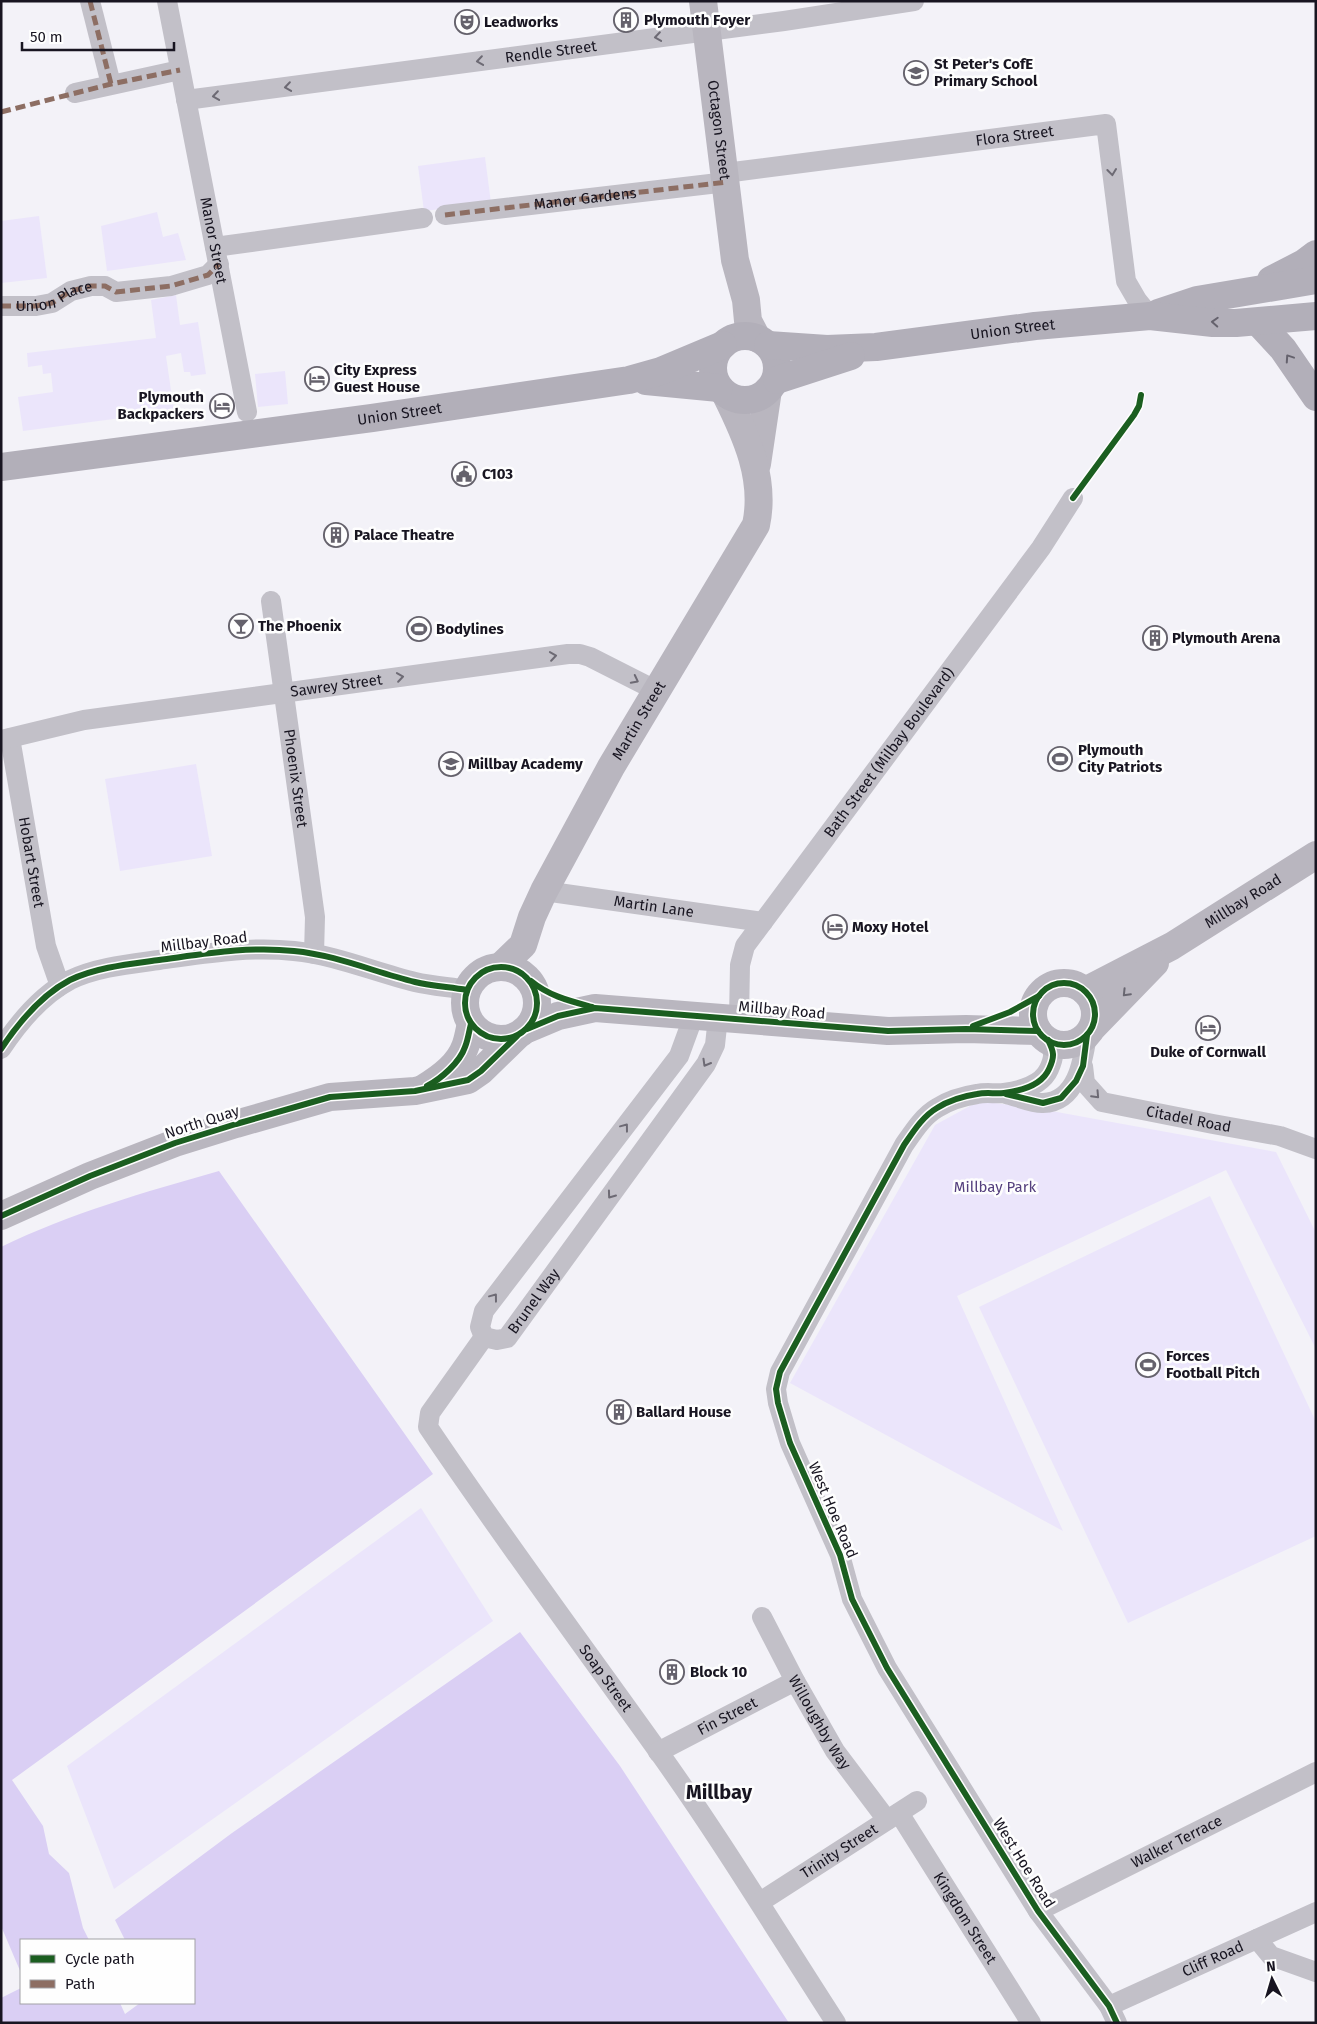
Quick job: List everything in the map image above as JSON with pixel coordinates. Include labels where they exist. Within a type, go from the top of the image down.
[{"type":"main road","points":[[1237,293],[1257,287],[1289,271],[1316,254]]},
{"type":"main road","name":"Union Street","points":[[1150,316],[1197,300],[1316,280]]},
{"type":"main road","name":"Union Street","points":[[762,341],[827,349],[876,347],[1034,326],[1150,316],[1213,323],[1258,322],[1316,316]]},
{"type":"main road","points":[[1258,322],[1283,350],[1316,397]]},
{"type":"main road","points":[[739,336],[762,341],[775,354],[778,366],[772,385],[760,398],[744,401],[723,391],[715,381],[713,370],[716,354],[725,343],[739,336]]},
{"type":"main road","name":"Union Street","points":[[1,467],[372,418],[629,380],[661,372],[725,343]]},
{"type":"main road","name":"Union Street","points":[[772,385],[876,347]]},
{"type":"main road","name":"Union Street","points":[[629,380],[723,391]]},
{"type":"street","points":[[90,1],[111,84]]},
{"type":"street","name":"Manor Street","points":[[167,1],[247,412]]},
{"type":"street","name":"Octagon Street","points":[[703,1],[735,260],[746,300],[748,321],[762,341]]},
{"type":"street","name":"Rendle Street","points":[[186,100],[913,1]]},
{"type":"street","points":[[75,93],[180,70]]},
{"type":"street","name":"Flora Street","points":[[726,177],[1106,124],[1126,282],[1136,300],[1150,316]]},
{"type":"street","name":"Manor Gardens","points":[[445,216],[726,177]]},
{"type":"street","points":[[217,255],[423,218]]},
{"type":"street","name":"Union Place","points":[[1,306],[36,306],[52,303],[71,291],[91,286],[105,286],[116,292],[171,286],[208,275],[217,255]]},
{"type":"street","name":"Octagon Street","points":[[725,343],[732,323],[735,260]]},
{"type":"street","name":"Martin Street","points":[[756,470],[772,385]]},
{"type":"street","name":"Martin Street","points":[[500,966],[523,945],[532,917],[544,891],[612,767],[756,525],[760,507],[756,470],[748,440],[723,391]]},
{"type":"street","name":"Bath Street (Milbay Boulevard)","points":[[717,1017],[740,965],[745,946],[1041,548],[1073,498]]},
{"type":"street","name":"Phoenix Street","points":[[271,601],[315,917],[314,954]]},
{"type":"street","name":"Sawrey Street","points":[[6,739],[84,720],[568,654],[580,654],[657,691]]},
{"type":"street","name":"Hobart Street","points":[[6,739],[46,946],[60,986]]},
{"type":"street","name":"Millbay Road","points":[[1085,991],[1172,946],[1316,854]]},
{"type":"street","name":"Martin Lane","points":[[544,891],[763,922]]},
{"type":"street","name":"Millbay Road","points":[[1090,1031],[1172,946]]},
{"type":"street","name":"Millbay Road","points":[[1,1048],[35,1006],[60,986],[71,980],[120,966],[231,950],[274,950],[314,954],[416,982],[467,990]]},
{"type":"street","points":[[500,966],[516,970],[529,979],[535,988],[538,999],[534,1020],[522,1032],[503,1039],[488,1037],[476,1030],[466,1013],[464,1002],[472,980],[480,973],[500,966]]},
{"type":"street","name":"Millbay Road","points":[[529,979],[542,990],[557,997],[595,1008],[888,1031],[966,1029],[1043,1036]]},
{"type":"street","points":[[1066,983],[1076,985],[1085,991],[1092,1000],[1095,1012],[1090,1031],[1079,1041],[1070,1045],[1058,1045],[1043,1036],[1033,1016],[1035,1004],[1039,996],[1046,989],[1066,983]]},
{"type":"street","name":"Millbay Road","points":[[966,1029],[1010,1012],[1039,996]]},
{"type":"street","name":"Millbay Road","points":[[522,1032],[558,1016],[595,1008]]},
{"type":"street","points":[[484,1337],[480,1327],[484,1311],[679,1056],[717,1017]]},
{"type":"street","name":"Brunel Way","points":[[484,1337],[497,1340],[507,1338],[513,1330],[706,1064],[715,1045],[717,1017]]},
{"type":"street","name":"North Quay","points":[[421,1090],[444,1075],[460,1056],[465,1048],[471,1024]]},
{"type":"street","name":"West Hoe Road","points":[[1003,1093],[1043,1104],[1061,1098],[1076,1081],[1082,1066],[1090,1031]]},
{"type":"street","name":"North Quay","points":[[1,1216],[90,1176],[175,1143],[236,1124],[330,1098],[421,1090],[468,1080],[522,1032]]},
{"type":"street","name":"West Hoe Road","points":[[1043,1036],[1054,1050],[1052,1062],[1046,1076],[1031,1086],[1003,1093],[978,1094],[952,1101],[936,1108],[921,1122],[904,1145],[814,1306],[780,1372],[776,1389],[790,1443],[840,1555],[852,1599],[887,1668],[1038,1911],[1113,2014]]},
{"type":"street","name":"Citadel Road","points":[[1082,1066],[1085,1084],[1102,1102],[1280,1136],[1316,1149]]},
{"type":"street","name":"Soap Street","points":[[484,1337],[430,1413],[428,1427],[658,1752],[760,1902],[836,2023]]},
{"type":"street","name":"Willoughby Way","points":[[762,1617],[795,1681],[835,1750],[893,1816]]},
{"type":"street","name":"Fin Street","points":[[658,1752],[795,1681]]},
{"type":"street","name":"Walker Terrace","points":[[1038,1911],[1316,1772]]},
{"type":"street","name":"Trinity Street","points":[[760,1902],[918,1801]]},
{"type":"street","name":"Kingdom Street","points":[[893,1816],[1031,2023]]},
{"type":"street","name":"Cliff Road","points":[[1113,2014],[1257,1939],[1316,1912]]},
{"type":"street","points":[[1257,1939],[1271,1956],[1316,1972]]},
{"type":"green space","points":[[485,157],[491,203],[424,211],[418,166]]},
{"type":"green space","points":[[157,212],[163,237],[178,233],[186,260],[107,271],[101,226]]},
{"type":"green space","points":[[39,216],[47,278],[1,283],[1,221]]},
{"type":"green space","points":[[176,295],[180,325],[198,322],[206,374],[191,376],[190,372],[184,372],[181,353],[166,356],[174,411],[23,431],[18,397],[53,392],[51,373],[43,374],[42,365],[28,367],[27,353],[156,338],[151,300]]},
{"type":"green space","points":[[285,371],[288,404],[258,407],[255,374]]},
{"type":"green space","points":[[196,764],[212,856],[120,871],[105,779]]},
{"type":"green space","name":"Millbay Park","points":[[979,1101],[1035,1108],[1276,1152],[1316,1233],[1316,1349],[1226,1170],[957,1296],[1063,1531],[790,1383],[935,1125]]},
{"type":"green space","name":"Forces Football Pitch","points":[[1210,1196],[1316,1422],[1316,1536],[1128,1623],[979,1307]]},
{"type":"green space","points":[[421,1508],[493,1621],[114,1889],[67,1766]]},
{"type":"shaded area","points":[[219,1171],[433,1474],[12,1780],[43,1826],[49,1854],[69,1873],[83,1928],[88,1939],[20,1939],[20,1971],[1,1926],[1,1247],[54,1224],[136,1195]]},
{"type":"shaded area","points":[[520,1632],[620,1766],[789,2023],[1,2023],[1,1998],[20,1988],[20,2004],[120,2004],[125,2014],[139,2004],[195,2004],[195,1939],[124,1939],[115,1920],[232,1833]]},
{"type":"marked path","points":[[90,1],[111,84]]},
{"type":"marked path","points":[[1,112],[111,84],[180,70]]},
{"type":"marked path","points":[[445,215],[727,182]]},
{"type":"marked path","points":[[1,306],[36,306],[52,303],[71,291],[91,286],[105,286],[116,292],[171,286],[208,275],[219,264]]},
{"type":"cycle path","points":[[1073,498],[1134,415],[1139,406],[1141,395]]},
{"type":"cycle path","points":[[1,1049],[31,1010],[59,986],[70,980],[91,972],[114,967],[209,953],[260,949],[310,953],[415,982],[467,990]]},
{"type":"cycle path","points":[[508,967],[527,977],[535,989],[537,1003],[535,1017],[527,1029],[515,1037],[494,1039],[475,1029],[467,1017],[465,996],[475,977],[487,969],[508,967]]},
{"type":"cycle path","points":[[531,981],[552,994],[592,1007]]},
{"type":"cycle path","points":[[1064,983],[1081,988],[1086,992],[1090,997],[1095,1014],[1090,1031],[1086,1036],[1081,1040],[1064,1045],[1047,1040],[1042,1036],[1038,1031],[1033,1014],[1038,997],[1042,992],[1047,988],[1064,983]]},
{"type":"cycle path","points":[[973,1026],[1010,1012],[1039,996]]},
{"type":"cycle path","points":[[527,1029],[558,1016],[595,1008],[888,1031],[966,1029],[1038,1031]]},
{"type":"cycle path","points":[[427,1086],[444,1075],[463,1053],[471,1024]]},
{"type":"cycle path","points":[[1006,1094],[1043,1103],[1061,1098],[1076,1081],[1083,1066],[1087,1035]]},
{"type":"cycle path","points":[[1,1216],[90,1176],[175,1143],[236,1124],[330,1097],[415,1091],[468,1080],[481,1071],[517,1036]]},
{"type":"cycle path","points":[[1048,1040],[1053,1051],[1052,1061],[1046,1075],[1036,1083],[1010,1092],[980,1093],[956,1099],[932,1111],[919,1125],[904,1145],[780,1372],[776,1389],[778,1403],[790,1443],[840,1555],[852,1599],[887,1668],[1038,1911],[1109,2006],[1117,2023]]},
{"type":"place","name":"Plymouth Foyer","points":[[626,20]]},
{"type":"place","name":"Leadworks","points":[[467,22]]},
{"type":"place","name":"St Peter's CofE Primary School","points":[[916,73]]},
{"type":"place","name":"City Express Guest House","points":[[317,379]]},
{"type":"place","name":"Plymouth Backpackers","points":[[222,406]]},
{"type":"place","name":"C103","points":[[464,474]]},
{"type":"place","name":"Palace Theatre","points":[[336,535]]},
{"type":"place","name":"The Phoenix","points":[[241,626]]},
{"type":"place","name":"Bodylines","points":[[419,629]]},
{"type":"place","name":"Plymouth Arena","points":[[1155,638]]},
{"type":"place","name":"Plymouth City Patriots","points":[[1060,759]]},
{"type":"place","name":"Millbay Academy","points":[[451,764]]},
{"type":"place","name":"Moxy Hotel","points":[[835,927]]},
{"type":"place","name":"Duke of Cornwall","points":[[1208,1028]]},
{"type":"place","name":"Forces Football Pitch","points":[[1148,1365]]},
{"type":"place","name":"Ballard House","points":[[619,1412]]},
{"type":"place","name":"Block 10","points":[[672,1672]]},
{"type":"district","name":"Millbay","points":[[719,1792]]}]
